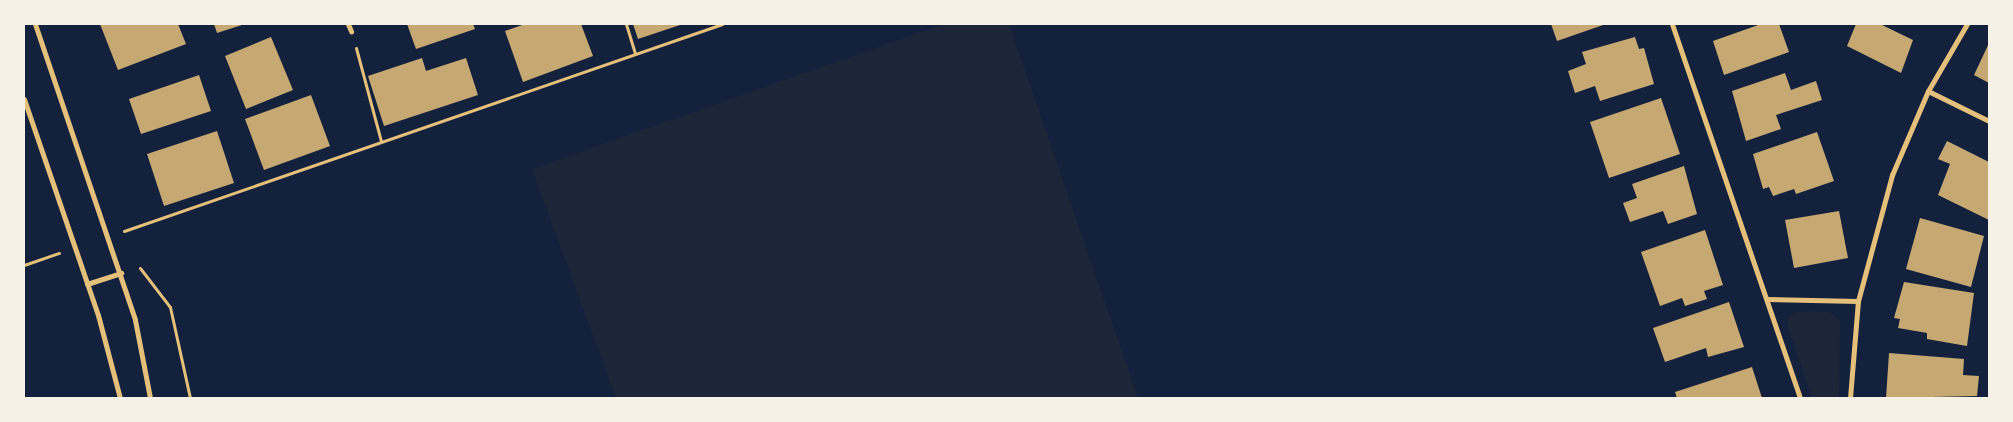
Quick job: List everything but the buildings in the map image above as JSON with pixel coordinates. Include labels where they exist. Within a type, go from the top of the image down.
[{"type":"street","points":[[35,24],[121,273],[148,371],[150,398]]},
{"type":"street","points":[[348,24],[351,31]]},
{"type":"street","points":[[1672,24],[1800,398]]},
{"type":"street","points":[[1850,398],[1858,301],[1892,175],[1928,90],[1967,24]]},
{"type":"street","points":[[1928,90],[1989,121]]},
{"type":"street","points":[[24,99],[87,284],[120,398]]},
{"type":"street","points":[[87,284],[121,273]]},
{"type":"street","points":[[1767,299],[1858,301]]},
{"type":"path","points":[[626,24],[635,54]]},
{"type":"path","points":[[126,237],[124,231],[722,24]]},
{"type":"path","points":[[351,31],[381,141]]},
{"type":"path","points":[[24,264],[58,253]]},
{"type":"path","points":[[137,261],[170,307],[190,398]]},
{"type":"shaded area","points":[[944,24],[1009,24],[1138,398],[616,398],[532,169]]},
{"type":"shaded area","points":[[1796,311],[1830,312],[1840,321],[1839,398],[1812,398],[1788,327],[1788,317]]}]
